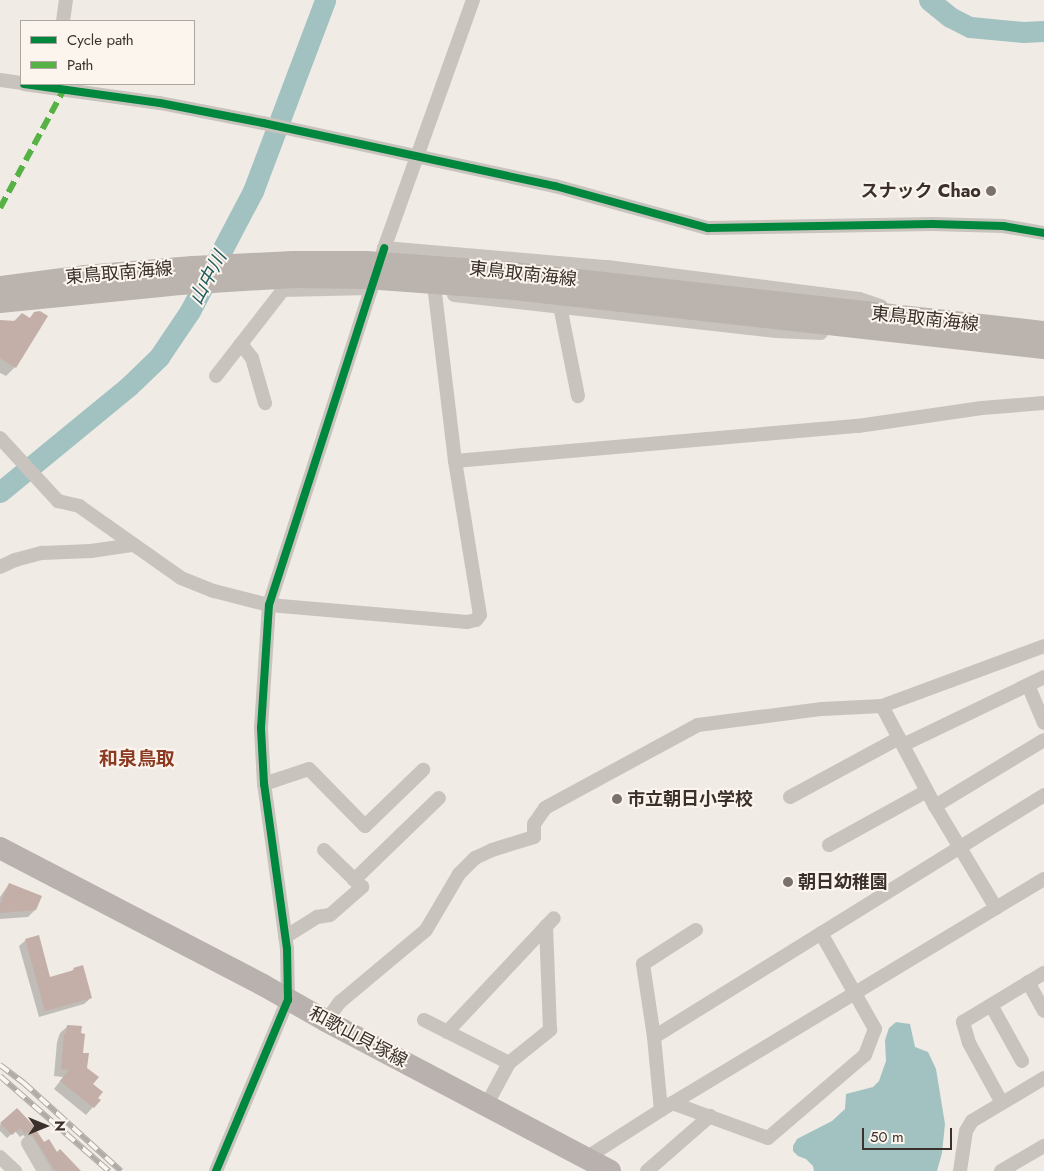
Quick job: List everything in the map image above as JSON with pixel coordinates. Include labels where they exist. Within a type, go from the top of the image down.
[{"type":"main road","name":"東鳥取南海線","points":[[0,286],[174,268],[293,261],[366,261],[889,331],[1044,349]]},
{"type":"main road","name":"東鳥取南海線","points":[[0,304],[162,287],[294,278],[504,280],[1044,331]]},
{"type":"main road","name":"和歌山貝塚線","points":[[0,848],[487,1104],[610,1171]]},
{"type":"street","points":[[63,20],[66,0]]},
{"type":"street","points":[[216,1171],[288,1000],[286,936],[264,784],[261,728],[269,606],[384,248],[473,0]]},
{"type":"street","points":[[0,80],[20,83]]},
{"type":"street","points":[[44,85],[66,86],[263,123],[555,186],[708,228],[932,224],[1003,226],[1044,233]]},
{"type":"street","points":[[384,248],[597,266],[773,287],[859,299],[919,318]]},
{"type":"street","points":[[216,376],[283,290],[372,288],[560,306],[776,331],[889,331]]},
{"type":"street","points":[[5,442],[58,501],[79,506],[181,578],[214,591],[269,606],[467,622],[476,620],[480,615],[455,461],[435,293]]},
{"type":"street","points":[[560,306],[578,396]]},
{"type":"street","points":[[241,344],[252,358],[265,403]]},
{"type":"street","points":[[455,461],[858,426],[982,408],[1044,403]]},
{"type":"street","points":[[0,568],[15,560],[42,553],[91,551],[132,545]]},
{"type":"street","points":[[326,1021],[340,1002],[426,930],[459,874],[475,858],[492,850],[534,837],[534,824],[545,808],[698,725],[822,709],[882,706],[1044,646]]},
{"type":"street","points":[[790,798],[901,742],[1044,677]]},
{"type":"street","points":[[1028,685],[1044,723]]},
{"type":"street","points":[[882,706],[935,806],[996,908]]},
{"type":"street","points":[[935,806],[1044,740]]},
{"type":"street","points":[[264,784],[309,769],[365,826],[422,770]]},
{"type":"street","points":[[829,845],[927,790]]},
{"type":"street","points":[[654,1037],[1044,795]]},
{"type":"street","points":[[354,880],[439,798]]},
{"type":"street","points":[[286,936],[317,917],[330,915],[362,887],[324,850]]},
{"type":"street","points":[[586,1158],[666,1106],[1044,879]]},
{"type":"street","points":[[447,1032],[550,922],[550,1030],[509,1063],[487,1104]]},
{"type":"street","points":[[666,1106],[643,964],[696,930]]},
{"type":"street","points":[[666,1106],[710,1116],[768,1138],[865,1055],[875,1029],[821,933]]},
{"type":"street","points":[[1002,1103],[969,1043],[963,1022],[1044,973]]},
{"type":"street","points":[[1028,982],[1044,1011]]},
{"type":"street","points":[[991,1005],[1022,1061]]},
{"type":"street","points":[[424,1020],[509,1063]]},
{"type":"street","points":[[960,1171],[966,1131],[972,1121],[1044,1078]]},
{"type":"street","points":[[647,1171],[710,1116]]},
{"type":"street","points":[[28,1143],[44,1171]]},
{"type":"street","points":[[1001,1171],[1044,1146]]},
{"type":"street","points":[[0,1157],[16,1171]]},
{"type":"water","points":[[896,1022],[910,1024],[915,1047],[928,1052],[936,1069],[945,1124],[942,1153],[937,1171],[814,1171],[813,1166],[806,1159],[798,1156],[793,1151],[793,1146],[797,1139],[832,1121],[845,1109],[846,1094],[873,1087],[879,1081],[886,1061],[885,1040],[889,1028]]},
{"type":"building","points":[[40,311],[48,316],[16,368],[0,358],[0,320],[16,321],[22,313],[30,318],[34,312]]},
{"type":"building","points":[[9,883],[42,896],[36,910],[0,913],[0,905]]},
{"type":"building","points":[[39,935],[50,977],[74,970],[73,968],[83,965],[92,998],[45,1011],[25,939]]},
{"type":"building","points":[[67,1025],[82,1026],[81,1033],[85,1034],[83,1053],[89,1053],[87,1068],[99,1077],[93,1084],[103,1092],[98,1098],[101,1100],[94,1108],[60,1081],[69,1070],[61,1069],[64,1034],[66,1034]]},
{"type":"building","points":[[17,1108],[33,1125],[44,1142],[49,1139],[57,1152],[60,1149],[81,1171],[55,1171],[33,1136],[28,1132],[25,1134],[20,1128],[12,1135],[0,1123]]},
{"type":"waterway","name":"山中川","points":[[0,492],[129,386],[159,357],[190,311],[253,191],[325,0]]},
{"type":"waterway","name":"山中川","points":[[929,0],[950,17],[970,27],[1023,32],[1044,31]]},
{"type":"railway","points":[[0,1065],[24,1083],[121,1171]]},
{"type":"railway","points":[[0,1076],[109,1171]]},
{"type":"marked path","points":[[0,208],[64,89]]},
{"type":"cycle path","points":[[31,85],[160,103],[263,123],[555,186],[708,228],[932,224],[1003,226],[1044,233]]},
{"type":"cycle path","points":[[216,1171],[288,1000],[287,949],[264,784],[261,728],[269,605],[384,248]]},
{"type":"place","name":"スナック Chao","points":[[991,191]]},
{"type":"place","name":"市立朝日小学校","points":[[617,799]]},
{"type":"place","name":"朝日幼稚園","points":[[788,882]]},
{"type":"district","name":"和泉鳥取","points":[[137,759]]}]
